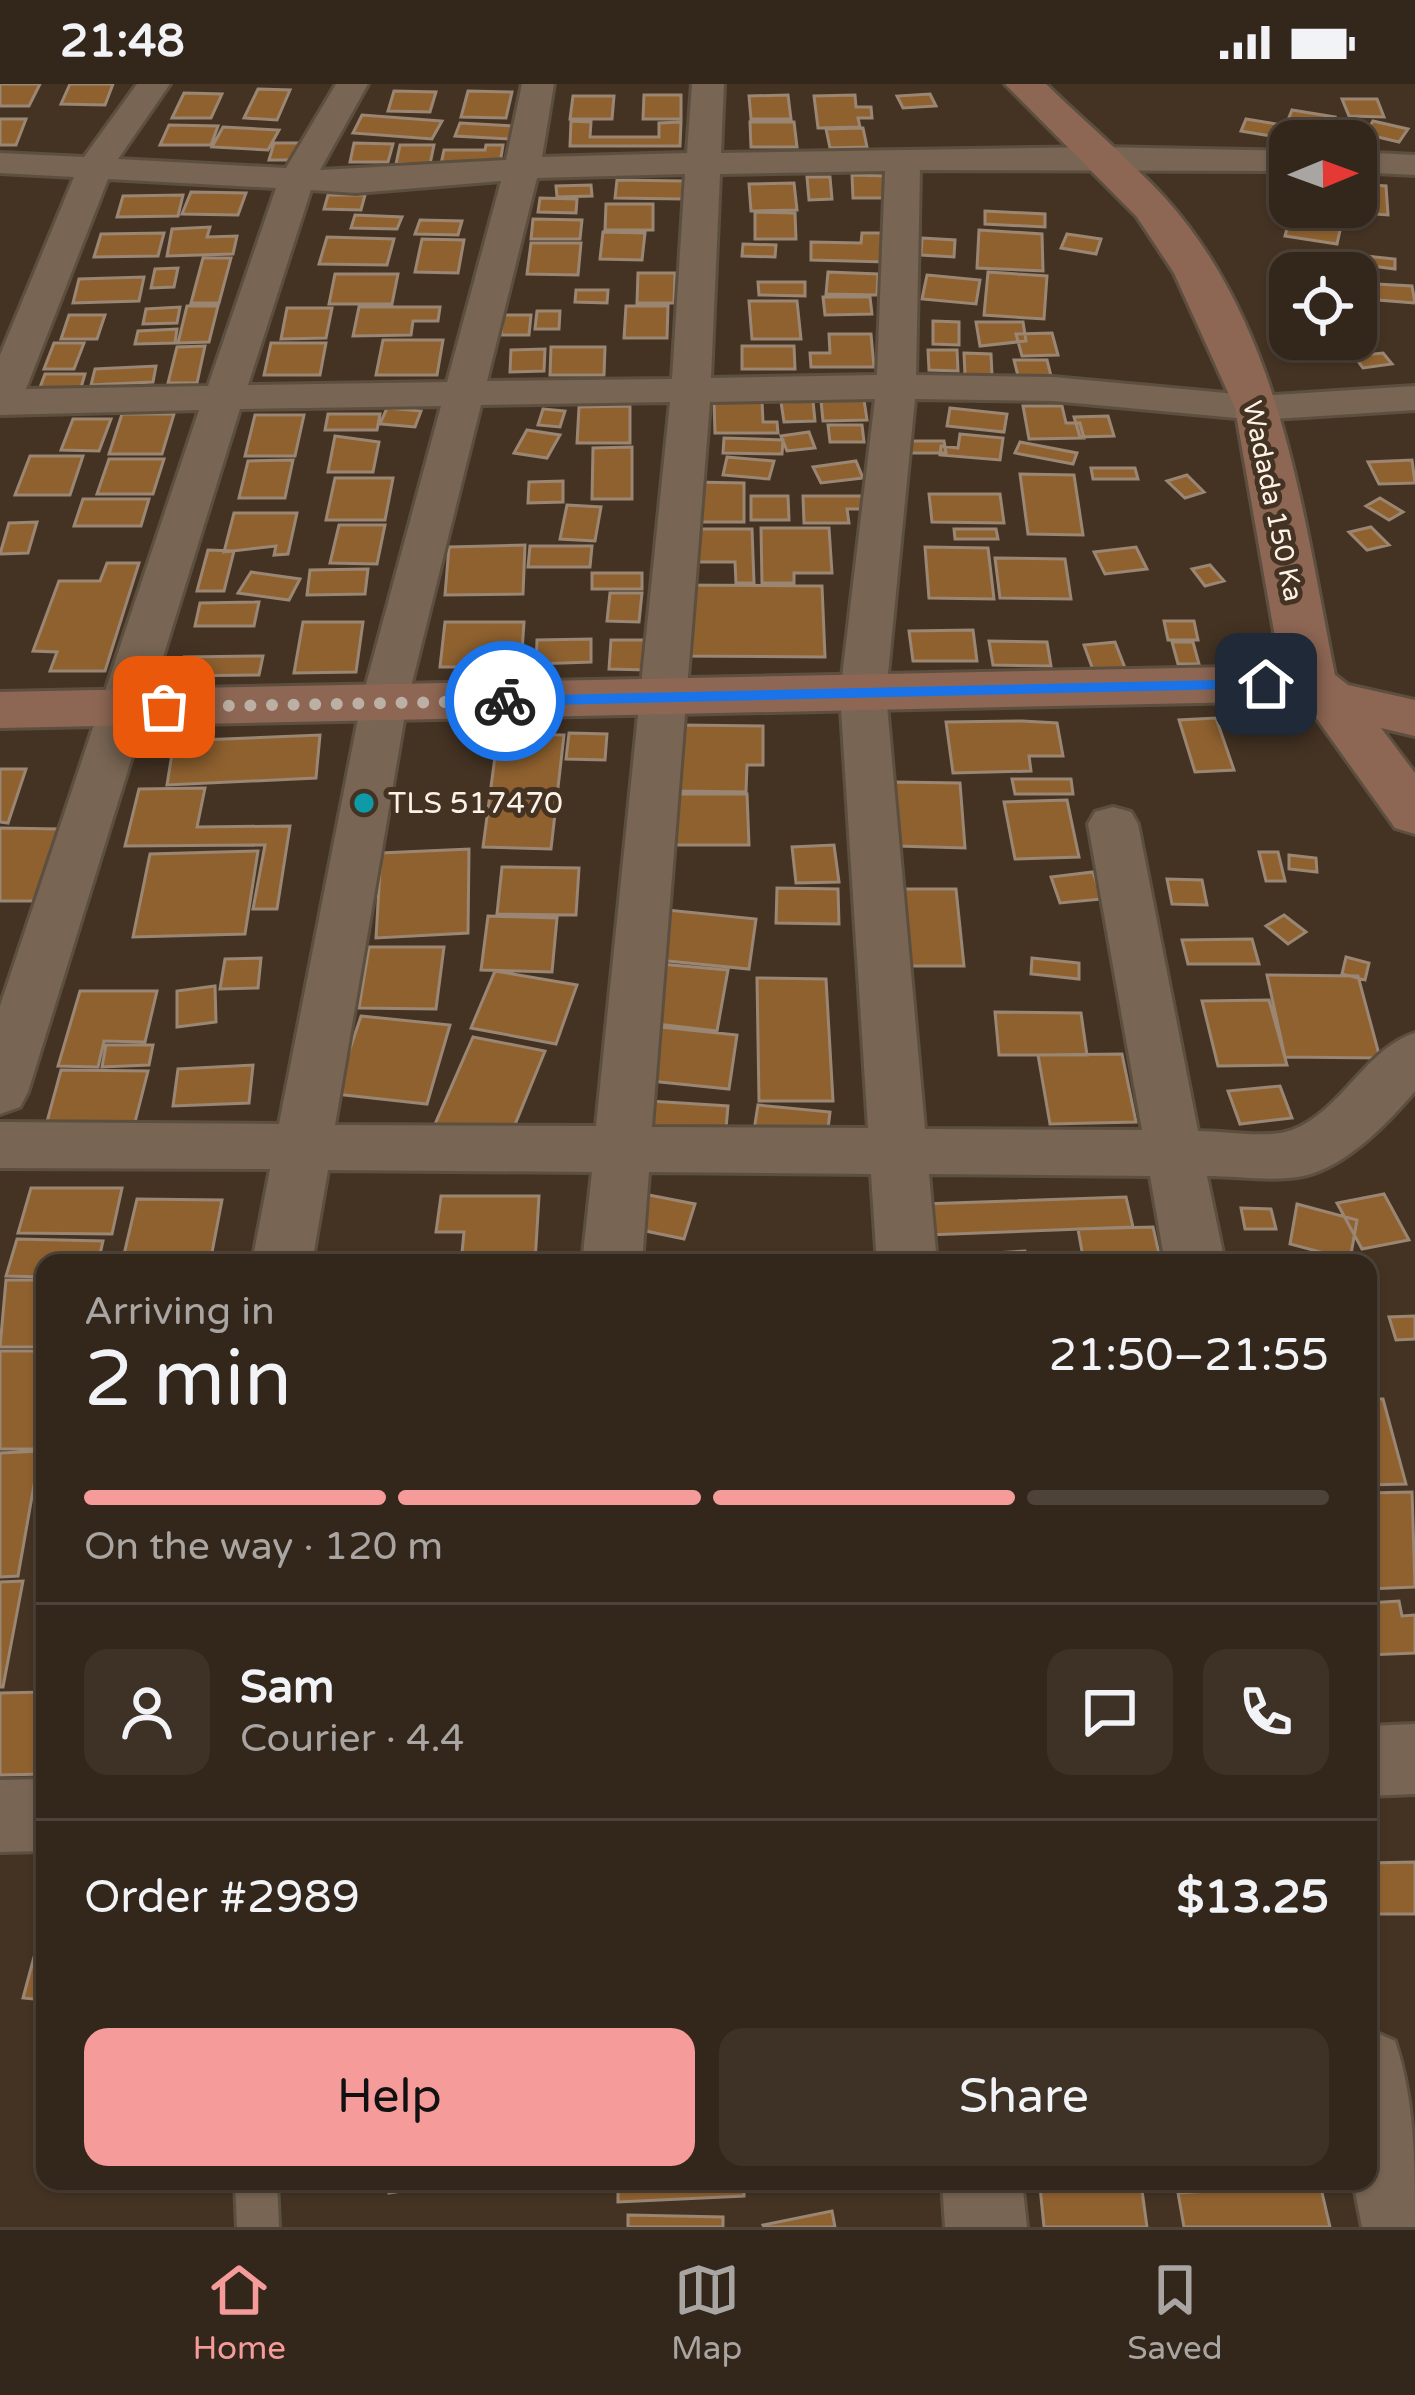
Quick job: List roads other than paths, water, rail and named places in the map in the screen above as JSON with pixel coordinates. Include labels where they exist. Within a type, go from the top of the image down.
[{"type":"street","points":[[154,84],[96,165],[0,402],[896,387],[1053,389],[1258,408],[1415,398]]},
{"type":"street","points":[[0,1092],[120,707],[296,181],[352,84]]},
{"type":"street","points":[[285,1254],[385,703],[522,169],[538,84]]},
{"type":"street","points":[[613,1254],[691,389],[708,84]]},
{"type":"street","name":"Wadada 150 Ka","points":[[1024,84],[1152,209],[1196,273],[1258,408],[1321,691],[1415,814]]},
{"type":"street","points":[[0,163],[356,182],[522,169],[903,158],[1269,161]]},
{"type":"street","points":[[903,158],[896,387],[863,694],[906,1254]]},
{"type":"street","points":[[1377,163],[1415,165]]},
{"type":"street","points":[[0,710],[1321,691],[1415,718]]},
{"type":"street","points":[[1113,824],[1193,1254]]},
{"type":"street","points":[[0,1145],[1300,1154],[1366,1109],[1415,1054]]},
{"type":"street","points":[[1377,1761],[1415,1759]]},
{"type":"street","points":[[0,1816],[36,1815]]},
{"type":"street","points":[[1377,2109],[1403,2227]]},
{"type":"street","points":[[983,2190],[986,2227]]},
{"type":"lane","points":[[256,2190],[258,2227]]},
{"type":"place","name":"TLS 517470","points":[[364,803]]}]
